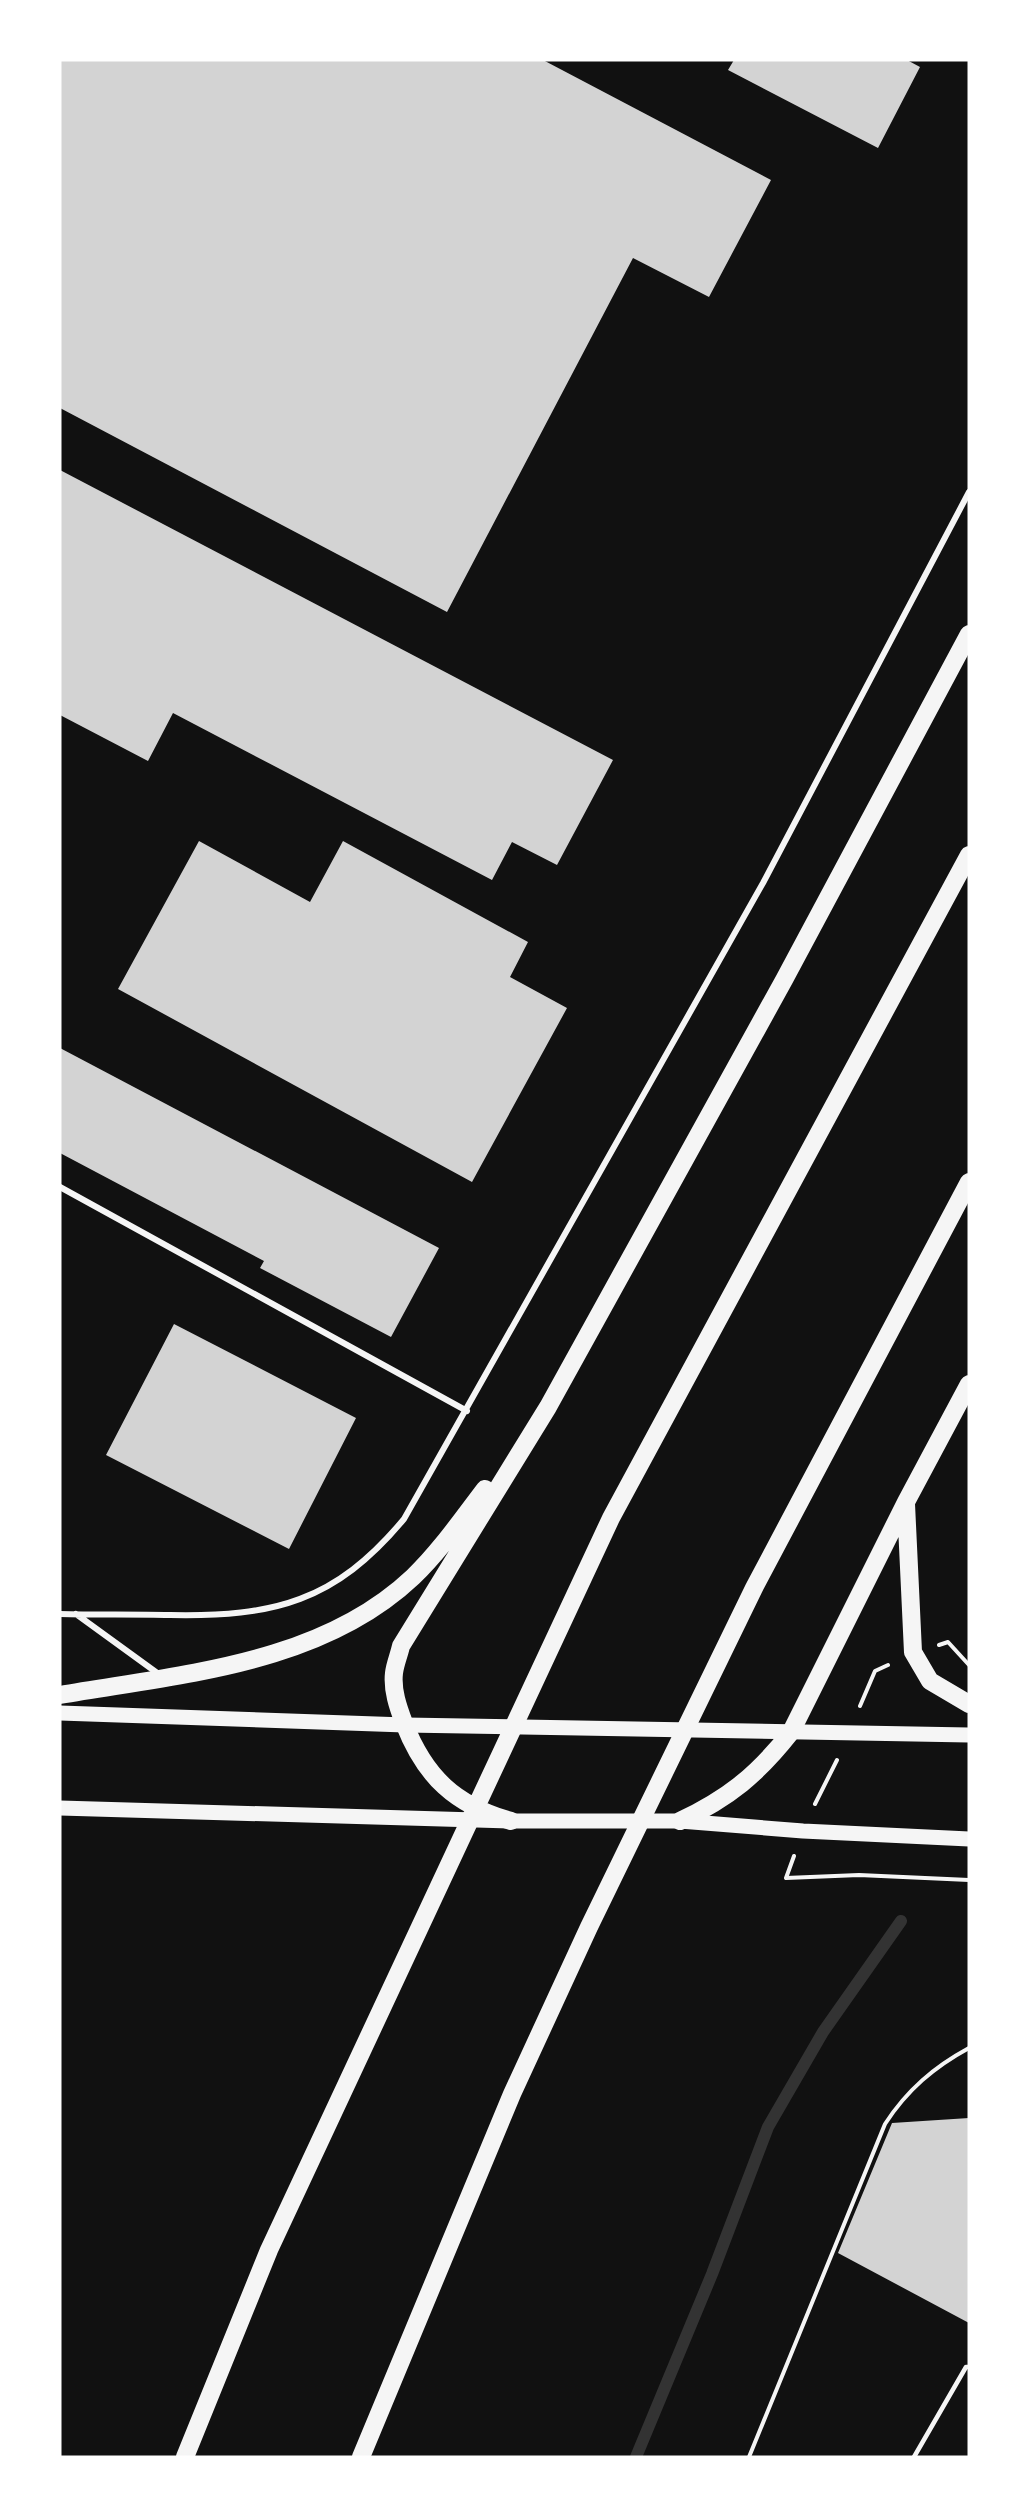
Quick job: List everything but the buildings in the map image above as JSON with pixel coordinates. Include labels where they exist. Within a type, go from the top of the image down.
[{"type":"highway","points":[[512,1821],[480,1810],[452,1794],[423,1763],[396,1703],[394,1674],[401,1646],[548,1407],[778,991],[969,634]]},
{"type":"highway","points":[[185,2457],[270,2250],[611,1518],[969,855]]},
{"type":"highway","points":[[361,2457],[512,2094],[589,1927],[754,1588],[969,1182]]},
{"type":"highway","points":[[680,1821],[713,1805],[743,1785],[769,1760],[791,1732],[906,1503],[969,1384]]},
{"type":"highway","points":[[60,1695],[162,1677],[286,1651],[353,1621],[384,1601],[436,1554],[548,1407]]},
{"type":"highway","points":[[906,1503],[913,1653],[930,1681],[969,1704]]},
{"type":"main road","points":[[60,1713],[405,1725],[969,1735]]},
{"type":"main road","points":[[60,1808],[512,1821],[680,1821],[803,1831],[969,1839]]},
{"type":"street","points":[[60,1614],[216,1616],[260,1612],[303,1599],[344,1578],[361,1565],[404,1520],[763,883],[969,492]]},
{"type":"street","points":[[60,1187],[467,1411]]},
{"type":"street","points":[[75,1614],[162,1677]]},
{"type":"lane","points":[[914,2457],[966,2367],[969,2367]]},
{"type":"path","points":[[859,1875],[969,1880]]},
{"type":"path","points":[[749,2457],[885,2124],[915,2085],[936,2067],[969,2048]]},
{"type":"waterway","points":[[636,2457],[712,2274],[768,2127],[823,2032],[901,1921]]}]
